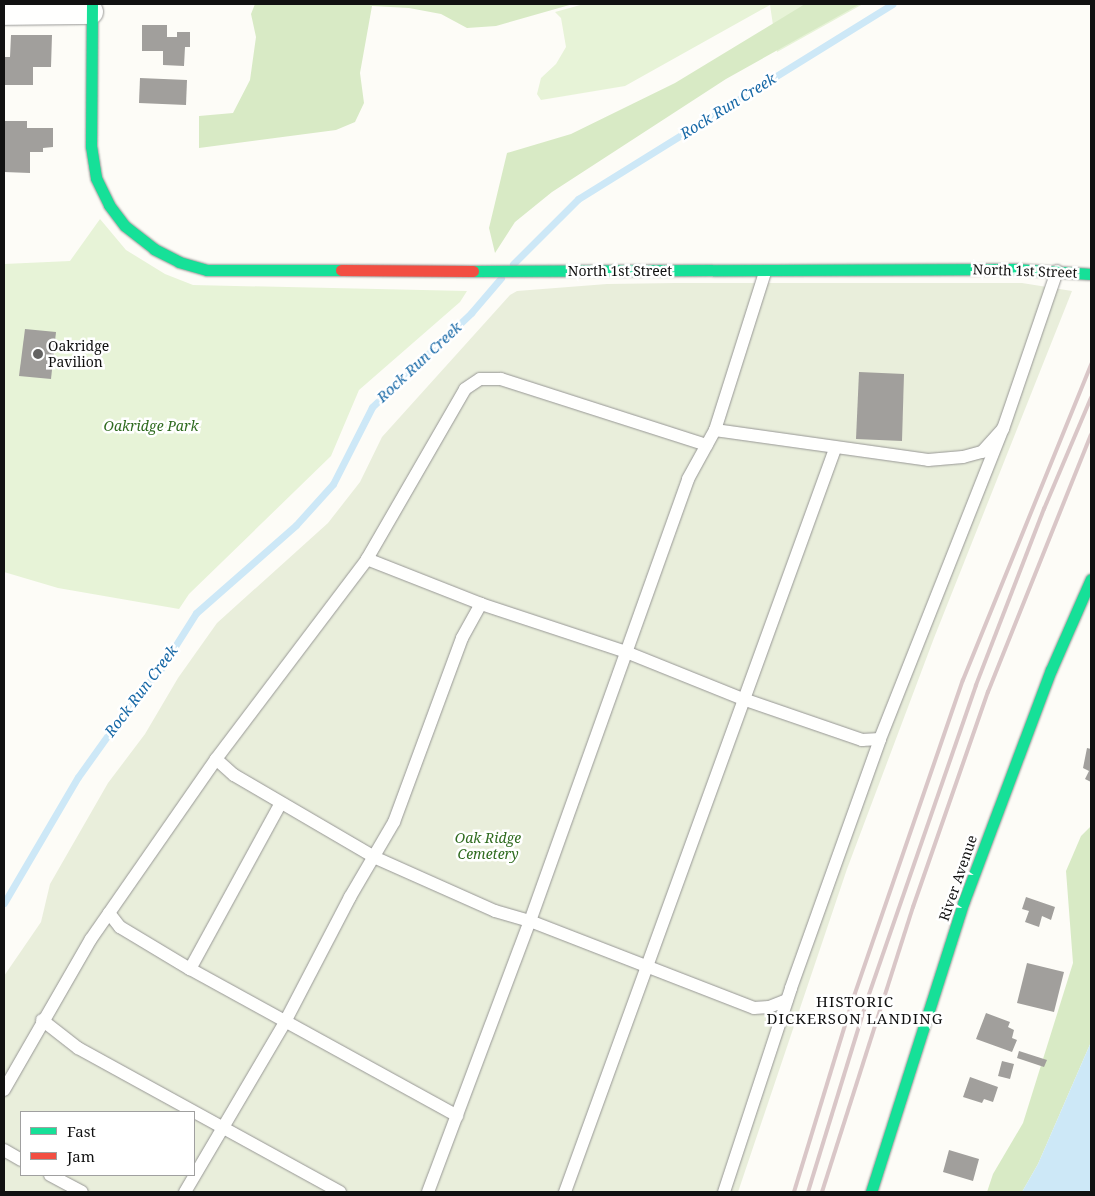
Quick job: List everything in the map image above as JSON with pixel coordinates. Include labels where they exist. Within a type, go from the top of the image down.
[{"type":"street","points":[[4,13],[91,8]]},
{"type":"street","name":"North 1st Street","points":[[91,8],[91,146],[96,178],[109,205],[125,226],[154,249],[178,262],[207,270],[1057,271],[1091,274]]},
{"type":"street","name":"River Avenue","points":[[870,1192],[964,901],[1003,792],[1051,670],[1091,580]]},
{"type":"lane","points":[[724,1192],[787,1000],[880,739],[1004,429],[1057,271]]},
{"type":"lane","points":[[428,1192],[530,921],[688,479],[715,430],[765,272]]},
{"type":"lane","points":[[4,1090],[42,1020],[109,913],[216,759],[367,559],[465,390],[480,379],[502,379],[707,445]]},
{"type":"lane","points":[[715,430],[835,449],[928,460],[963,458],[982,452],[1004,429]]},
{"type":"lane","points":[[565,1192],[835,449]]},
{"type":"lane","points":[[367,559],[481,604],[626,652],[743,699],[862,740],[880,739]]},
{"type":"lane","points":[[195,1176],[285,1022],[350,897],[376,858],[394,822],[462,638],[481,604]]},
{"type":"lane","points":[[216,759],[234,775],[376,858],[495,911],[530,921],[754,1008],[768,1007],[787,1000]]},
{"type":"lane","points":[[190,968],[281,803]]},
{"type":"lane","points":[[109,913],[120,927],[190,968],[456,1116]]},
{"type":"lane","points":[[42,1020],[78,1048],[193,1111]]},
{"type":"lane","points":[[195,1112],[340,1192]]},
{"type":"lane","points":[[4,1150],[20,1159]]},
{"type":"lane","points":[[52,1176],[82,1192]]},
{"type":"lane","points":[[185,1192],[195,1176]]},
{"type":"green space","points":[[255,4],[573,4],[496,26],[467,28],[441,14],[409,8],[372,6],[360,73],[364,103],[355,122],[336,130],[199,148],[199,116],[233,113],[250,80],[256,37],[251,14]]},
{"type":"green space","points":[[584,4],[863,4],[777,52],[770,5],[625,86],[541,100],[537,94],[541,78],[556,64],[566,47],[561,18],[555,12]]},
{"type":"green space","points":[[805,4],[860,4],[726,79],[552,192],[515,222],[495,253],[489,228],[507,153],[571,134],[675,83]]},
{"type":"green space","name":"Oakridge Park","points":[[100,219],[126,250],[165,274],[193,285],[467,291],[460,302],[359,390],[331,456],[189,594],[179,609],[58,588],[4,572],[4,264],[70,261]]},
{"type":"green space","name":"Oak Ridge Cemetery","points":[[1022,283],[1072,291],[934,638],[847,869],[738,1192],[4,1192],[4,976],[41,922],[50,884],[108,783],[145,734],[178,678],[217,623],[328,523],[360,482],[382,437],[510,295],[517,291],[607,284]]},
{"type":"green space","points":[[1091,826],[1091,1042],[1038,1164],[1022,1192],[987,1192],[993,1174],[1023,1123],[1073,963],[1066,871],[1081,836]]},
{"type":"water","points":[[1091,1042],[1091,1192],[1022,1192],[1038,1164]]},
{"type":"building","points":[[142,25],[167,25],[167,37],[177,37],[177,32],[190,32],[190,47],[185,47],[184,66],[163,65],[163,51],[142,51]]},
{"type":"building","points":[[11,35],[52,35],[51,67],[33,67],[33,85],[4,85],[4,57],[10,57]]},
{"type":"building","points":[[140,78],[187,80],[186,105],[139,103]]},
{"type":"building","points":[[4,121],[27,121],[27,128],[53,128],[53,147],[43,148],[43,152],[30,152],[30,173],[4,172]]},
{"type":"building","name":"Oakridge Pavilion","points":[[25,329],[56,332],[51,379],[19,376]]},
{"type":"building","points":[[859,372],[904,374],[902,441],[856,439]]},
{"type":"building","points":[[1087,748],[1091,749],[1091,782],[1085,779],[1089,771],[1083,768]]},
{"type":"building","points":[[1026,897],[1055,907],[1051,920],[1042,916],[1039,927],[1025,922],[1029,911],[1022,909]]},
{"type":"building","points":[[1027,963],[1064,972],[1054,1012],[1017,1003]]},
{"type":"building","points":[[986,1013],[1010,1022],[1008,1027],[1014,1030],[1012,1038],[1017,1040],[1012,1052],[976,1039]]},
{"type":"building","points":[[1019,1051],[1047,1060],[1044,1067],[1017,1058]]},
{"type":"building","points":[[1002,1061],[1014,1064],[1010,1079],[998,1076]]},
{"type":"building","points":[[970,1077],[998,1087],[993,1102],[984,1099],[982,1103],[963,1097]]},
{"type":"building","points":[[949,1150],[979,1159],[973,1181],[943,1172]]},
{"type":"waterway","name":"Rock Run Creek","points":[[513,264],[578,199],[892,4]]},
{"type":"waterway","name":"Rock Run Creek","points":[[4,903],[78,777],[135,697],[160,670],[196,613],[296,525],[333,484],[372,407],[471,313],[501,278]]},
{"type":"railway","points":[[794,1192],[853,999],[963,680],[1091,364]]},
{"type":"railway","points":[[808,1192],[866,1003],[976,685],[1044,509],[1091,398]]},
{"type":"railway","points":[[822,1192],[913,907],[988,692],[1091,435]]},
{"type":"traffic: fast","points":[[92,4],[91,146],[96,178],[109,205],[125,226],[154,249],[179,262],[207,270],[341,270]]},
{"type":"traffic: fast","points":[[473,271],[1015,269],[1091,274]]},
{"type":"traffic: fast","points":[[871,1192],[964,901],[1051,670],[1091,579]]},
{"type":"traffic: jam","points":[[341,270],[473,271]]},
{"type":"place","name":"Oakridge Pavilion","points":[[38,354]]},
{"type":"district","name":"HISTORIC DICKERSON LANDING","points":[[855,1010]]}]
